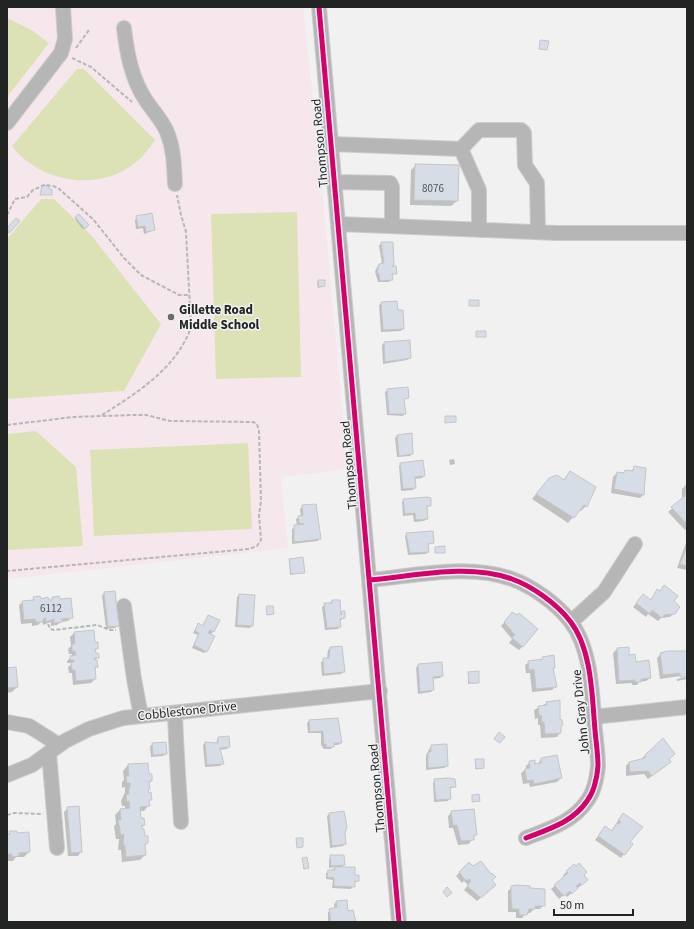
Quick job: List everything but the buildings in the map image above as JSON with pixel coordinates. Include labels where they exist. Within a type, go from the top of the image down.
[{"type":"street","points":[[7,123],[61,54],[65,40],[63,7]]},
{"type":"street","name":"Thompson Road","points":[[320,7],[399,922]]},
{"type":"street","points":[[124,28],[130,66],[149,104],[166,130],[169,138],[174,157],[175,184]]},
{"type":"street","points":[[461,150],[479,130],[521,130],[524,132],[525,165],[537,183],[538,232]]},
{"type":"street","points":[[332,144],[461,150]]},
{"type":"street","points":[[461,150],[480,190],[480,230]]},
{"type":"street","points":[[334,182],[390,183],[392,226]]},
{"type":"street","points":[[339,224],[538,232],[687,233]]},
{"type":"street","points":[[571,622],[604,592],[635,544]]},
{"type":"street","name":"John Gray Drive","points":[[370,580],[463,571],[512,579],[537,593],[571,622],[585,655],[590,675],[598,765],[596,780],[588,800],[571,819],[526,838]]},
{"type":"street","points":[[124,606],[140,716]]},
{"type":"street","name":"Cobblestone Drive","points":[[7,775],[32,765],[54,749],[89,729],[111,721],[140,716],[380,691]]},
{"type":"street","points":[[594,717],[687,707]]},
{"type":"street","points":[[175,713],[176,754],[181,822]]},
{"type":"street","points":[[7,722],[29,726],[54,749],[54,813],[57,848]]},
{"type":"path","points":[[61,54],[91,67],[131,101],[142,105],[149,104]]},
{"type":"path","points":[[101,416],[138,392],[174,359],[180,351],[191,327],[186,232],[180,216],[175,184]]},
{"type":"path","points":[[7,215],[15,199],[27,198],[39,186],[53,186],[82,208],[93,219],[124,258],[141,276],[179,295],[189,295]]},
{"type":"path","points":[[7,425],[101,416],[146,415],[170,421],[249,421],[257,424],[261,495],[259,515],[260,543],[244,550],[7,571]]},
{"type":"path","points":[[48,624],[50,629],[54,630],[97,625],[110,630],[127,628]]},
{"type":"path","points":[[7,815],[14,813],[37,815],[54,813]]},
{"type":"shaded area","name":"Gillette Road Middle School","points":[[7,7],[303,7],[320,166],[348,469],[281,477],[288,548],[7,579]]},
{"type":"green space","points":[[7,18],[33,31],[49,43],[7,97]]},
{"type":"green space","points":[[77,69],[84,69],[155,140],[135,163],[120,172],[104,178],[87,180],[70,179],[53,175],[37,168],[12,146]]},
{"type":"green space","points":[[41,199],[54,199],[91,235],[161,324],[124,391],[7,399],[7,239]]},
{"type":"green space","points":[[297,212],[301,377],[216,379],[211,214]]},
{"type":"green space","points":[[36,431],[76,467],[83,546],[7,550],[7,434]]},
{"type":"green space","points":[[248,443],[252,529],[94,536],[90,450]]},
{"type":"cycle path","points":[[319,7],[399,922]]},
{"type":"cycle path","points":[[370,580],[460,571],[495,574],[520,582],[544,596],[565,615],[577,632],[587,659],[592,688],[598,762],[596,780],[589,797],[581,808],[568,820],[526,838]]},
{"type":"place","name":"Gillette Road Middle School","points":[[171,317]]}]
